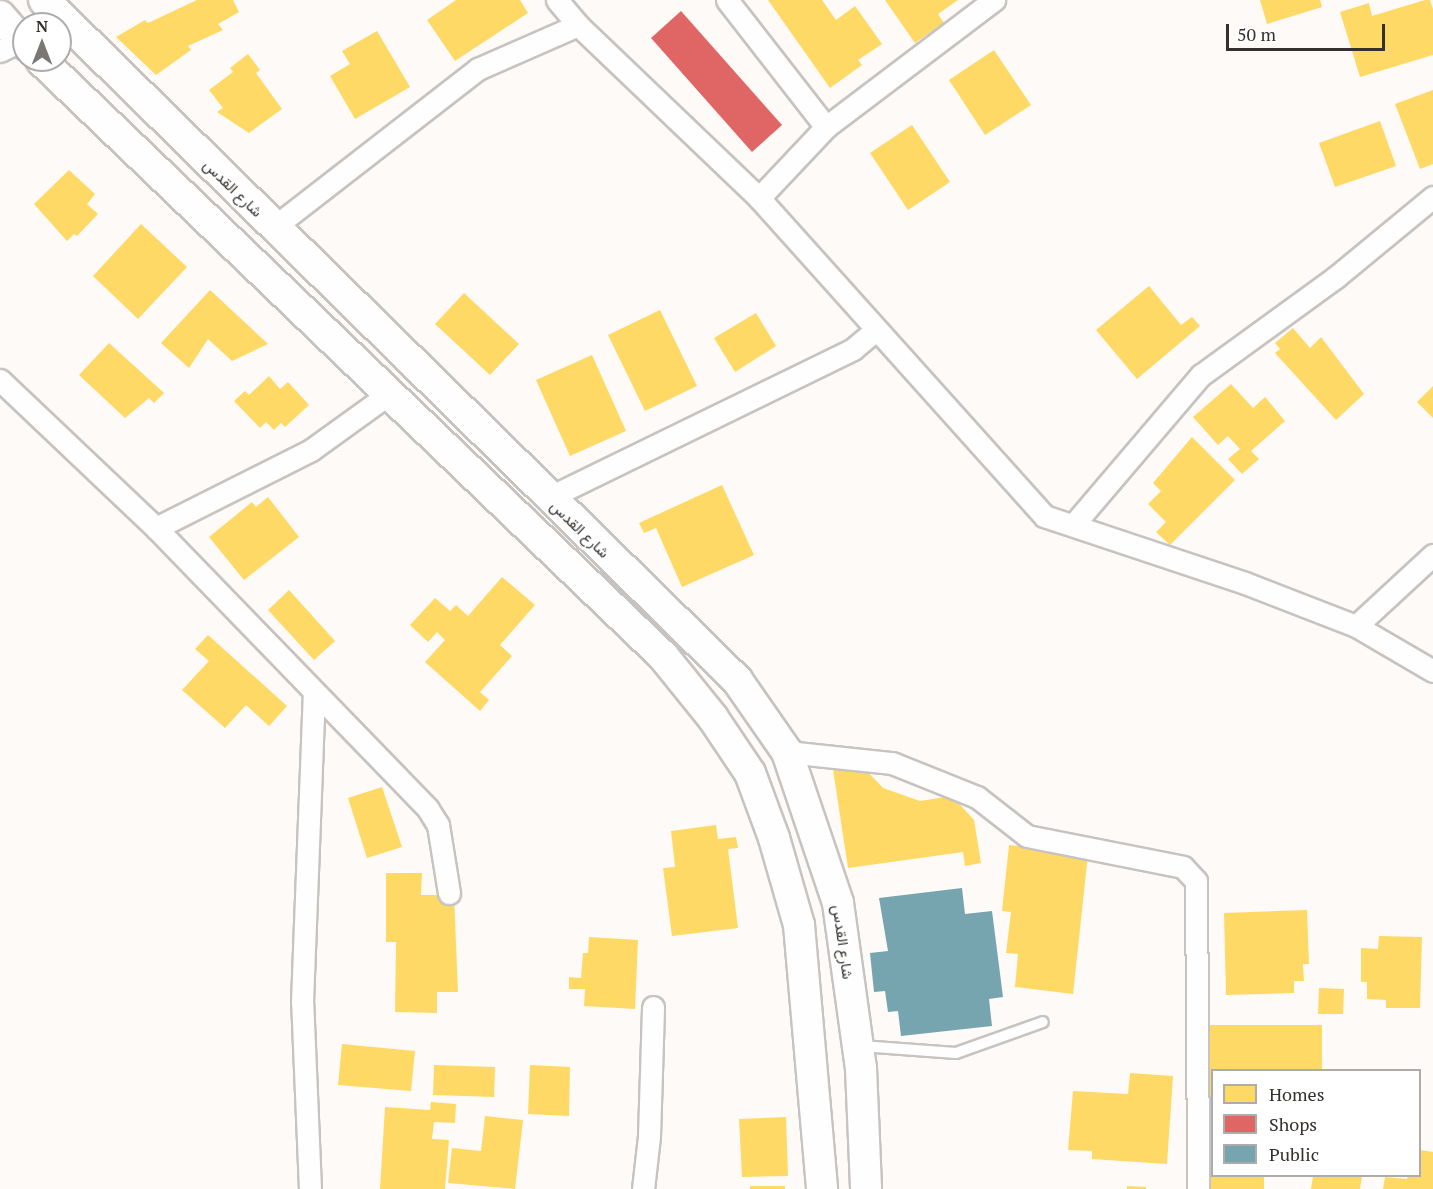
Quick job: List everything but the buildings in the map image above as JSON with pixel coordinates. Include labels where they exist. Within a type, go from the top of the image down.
[{"type":"main road","points":[[0,16],[12,33]]},
{"type":"main road","name":"شارع القدس","points":[[72,35],[274,227],[548,498],[737,680],[787,752],[838,903],[858,1046],[866,1189]]},
{"type":"main road","points":[[49,72],[242,250],[663,656],[750,773],[774,838],[799,925],[822,1189]]},
{"type":"main road","points":[[242,250],[274,227]]},
{"type":"street","points":[[557,0],[578,25],[759,198],[1044,516],[1074,524],[1356,626],[1433,671]]},
{"type":"street","points":[[728,0],[826,128]]},
{"type":"street","points":[[759,198],[826,128],[994,0]]},
{"type":"street","points":[[274,227],[478,69],[578,25]]},
{"type":"street","points":[[1074,524],[1201,375],[1336,277],[1433,197]]},
{"type":"street","points":[[548,498],[853,349],[876,330]]},
{"type":"street","points":[[0,380],[156,528],[429,809],[438,825],[449,893]]},
{"type":"street","points":[[156,528],[311,450],[390,393]]},
{"type":"street","points":[[1356,626],[1433,555]]},
{"type":"street","points":[[313,1185],[302,1002],[314,692]]},
{"type":"street","points":[[787,752],[891,763],[977,798],[1027,836],[1183,867],[1196,881],[1195,1168],[1198,1189]]},
{"type":"street","points":[[643,1189],[649,1136],[653,1007]]},
{"type":"lane","points":[[858,1046],[956,1053],[1042,1022]]}]
